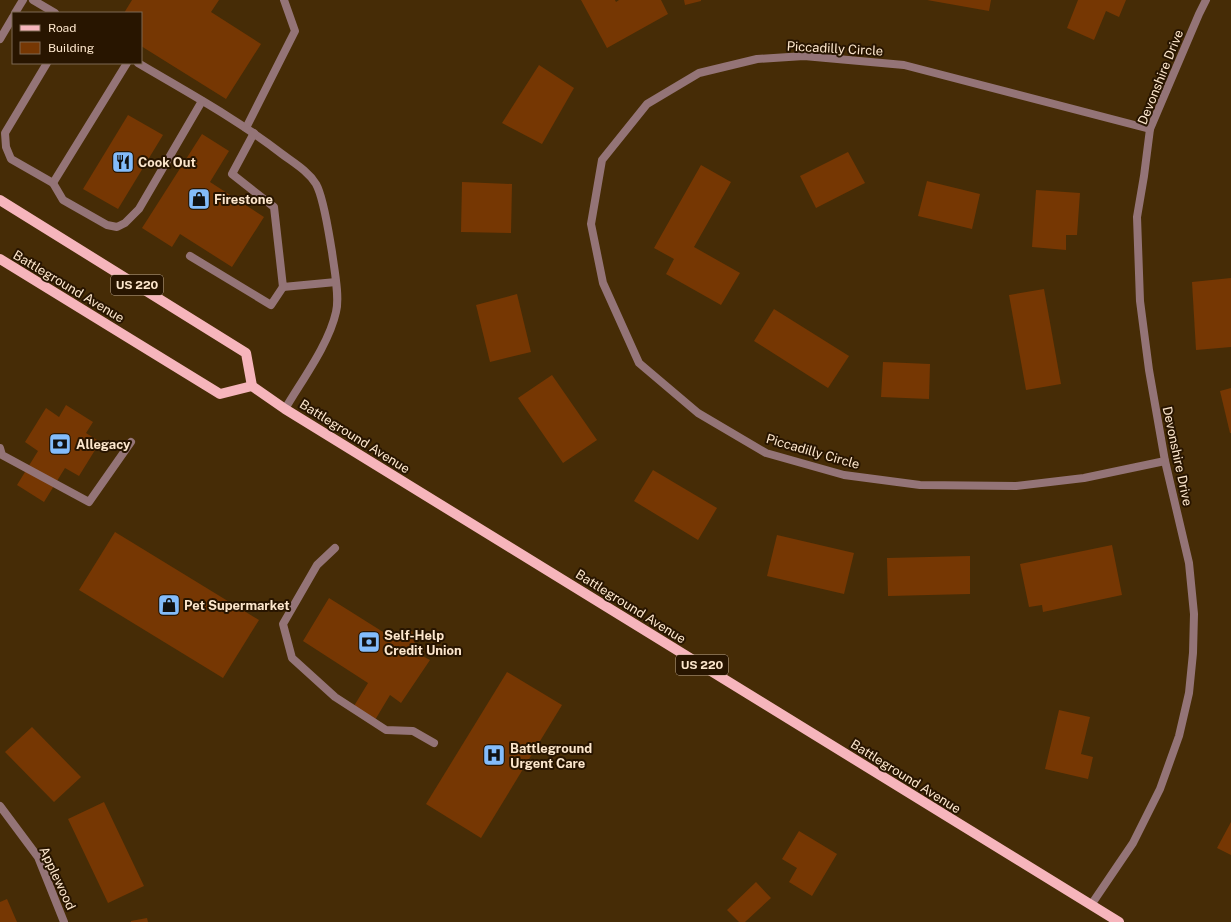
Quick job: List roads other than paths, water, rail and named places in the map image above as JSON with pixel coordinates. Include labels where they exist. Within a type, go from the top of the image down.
[{"type":"main road","name":"US 220","points":[[0,200],[246,353],[252,386]]},
{"type":"main road","name":"Battleground Avenue","points":[[0,259],[220,394],[252,386],[285,409],[1119,922]]},
{"type":"street","points":[[17,12],[23,0]]},
{"type":"street","points":[[34,0],[53,12]]},
{"type":"street","points":[[246,128],[295,32],[284,0]]},
{"type":"street","name":"Devonshire Drive","points":[[1091,905],[1133,843],[1160,789],[1179,736],[1189,693],[1193,653],[1194,614],[1189,563],[1165,461],[1149,370],[1140,301],[1137,217],[1150,129],[1206,0]]},
{"type":"street","points":[[0,39],[12,19]]},
{"type":"street","name":"Piccadilly Circle","points":[[1150,129],[904,65],[804,56],[757,59],[698,73],[648,104],[602,160],[591,224],[603,283],[639,363],[698,413],[766,453],[844,475],[920,485],[1016,486],[1084,478],[1165,461]]},
{"type":"street","points":[[46,64],[5,133],[6,147],[12,159],[53,183],[63,200],[107,225],[117,227],[125,223],[139,209],[202,101]]},
{"type":"street","points":[[53,183],[127,64]]},
{"type":"street","points":[[140,64],[254,133],[305,171],[316,184],[321,197],[331,248],[336,282],[337,311],[332,327],[319,352],[285,409]]},
{"type":"street","points":[[190,256],[271,305],[284,287],[274,207],[232,174],[254,133]]},
{"type":"street","points":[[284,287],[336,282]]},
{"type":"street","points":[[0,448],[2,455],[89,502],[131,442]]},
{"type":"street","points":[[335,548],[317,565],[283,624],[292,658],[335,697],[386,730],[413,731],[434,743]]},
{"type":"street","name":"Applewood","points":[[0,806],[38,857],[64,922]]},
{"type":"place","name":"Cook Out","points":[[123,162]]},
{"type":"place","name":"Firestone","points":[[199,199]]},
{"type":"place","name":"Allegacy","points":[[60,444]]},
{"type":"place","name":"Pet Supermarket","points":[[169,605]]},
{"type":"place","name":"Self-Help Credit Union","points":[[369,642]]},
{"type":"place","name":"Battleground Urgent Care","points":[[494,755]]}]
